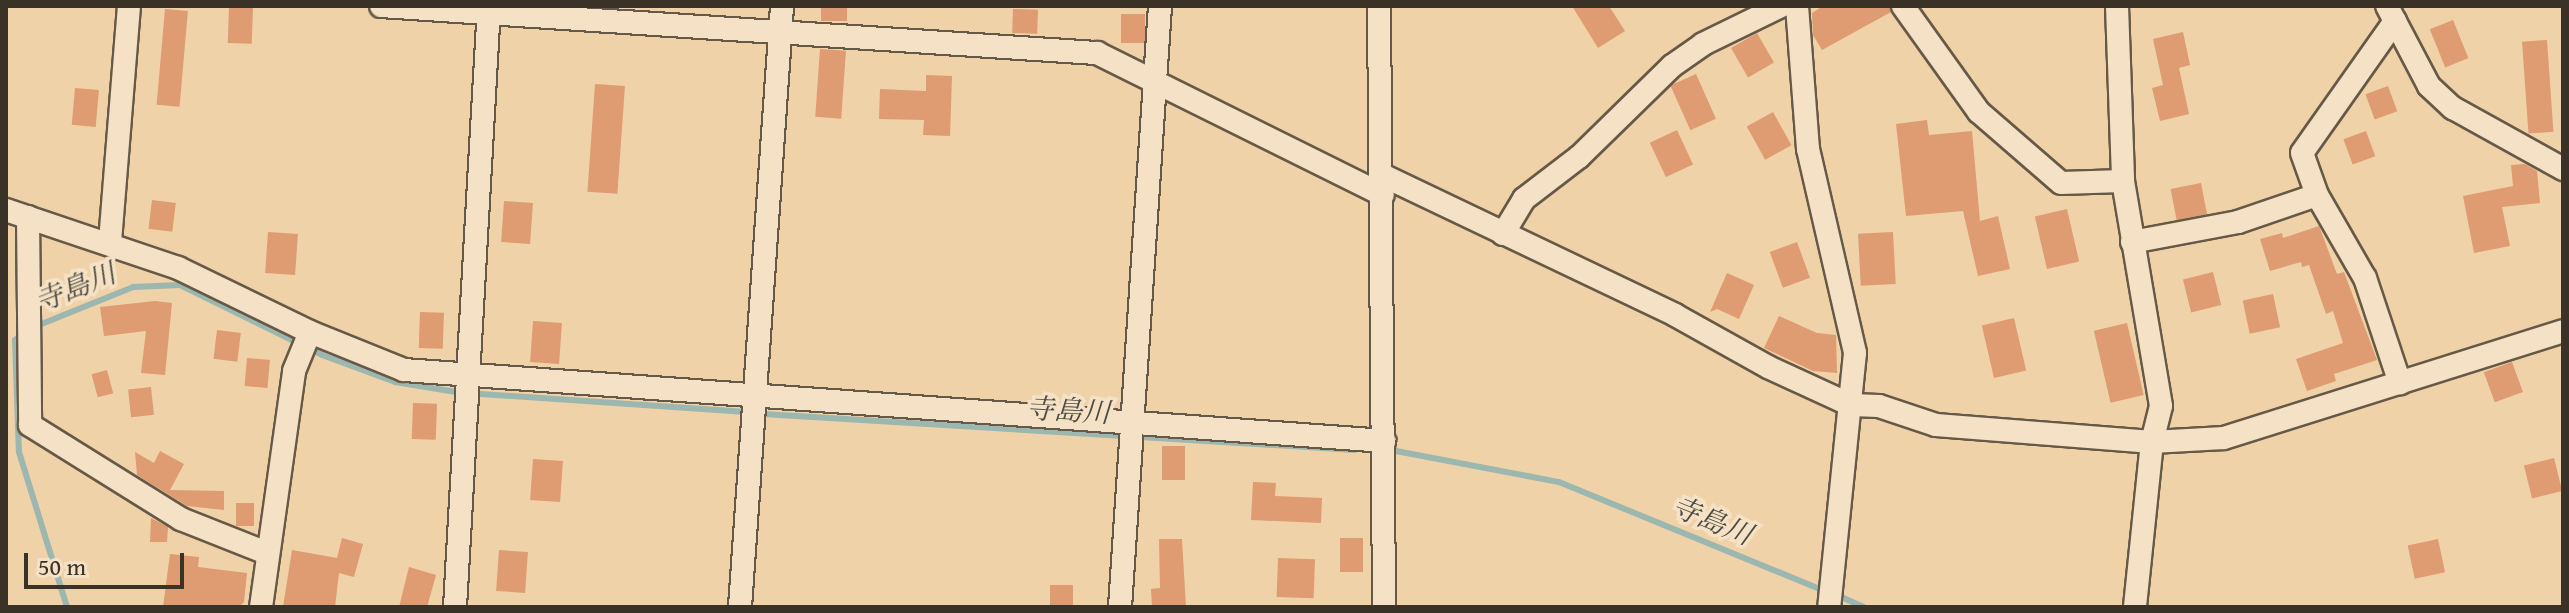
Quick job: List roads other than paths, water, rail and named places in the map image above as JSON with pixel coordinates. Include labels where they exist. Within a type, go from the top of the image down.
[{"type":"street","points":[[110,242],[129,6]]},
{"type":"street","points":[[381,6],[489,10],[1097,53],[1382,185],[1503,234],[1851,405],[1879,406],[1936,425],[2152,442],[2224,438],[2400,383],[2461,359],[2563,331]]},
{"type":"street","points":[[740,607],[782,6]]},
{"type":"street","points":[[1120,607],[1160,6]]},
{"type":"street","points":[[1379,6],[1384,607]]},
{"type":"street","points":[[1503,234],[1524,199],[1579,157],[1672,66],[1703,44],[1781,6]]},
{"type":"street","points":[[1797,6],[1808,149],[1855,353],[1829,607]]},
{"type":"street","points":[[1903,6],[1979,112],[2061,183],[2123,181]]},
{"type":"street","points":[[2117,6],[2123,181],[2161,406],[2152,442],[2135,607]]},
{"type":"street","points":[[455,607],[489,10]]},
{"type":"street","points":[[2391,13],[2429,86],[2453,108],[2563,169]]},
{"type":"street","points":[[2391,13],[2302,153],[2317,195],[2365,278],[2400,383]]},
{"type":"street","points":[[2132,242],[2238,222],[2317,195]]},
{"type":"street","points":[[6,210],[110,242],[306,341],[404,370],[755,396],[1132,431],[1384,441]]},
{"type":"street","points":[[28,217],[26,331],[15,388],[30,425],[181,519],[267,553]]},
{"type":"street","points":[[261,607],[267,553],[306,341]]},
{"type":"waterway","name":"寺島川","points":[[34,327],[133,287],[180,285],[322,355],[395,382],[456,392]]},
{"type":"waterway","name":"寺島川","points":[[25,333],[15,340],[19,452],[67,607]]},
{"type":"waterway","name":"寺島川","points":[[481,394],[746,412]]},
{"type":"waterway","name":"寺島川","points":[[763,414],[1355,450]]},
{"type":"waterway","name":"寺島川","points":[[1396,451],[1559,482],[1825,591]]},
{"type":"waterway","name":"寺島川","points":[[1839,596],[1864,607]]}]
